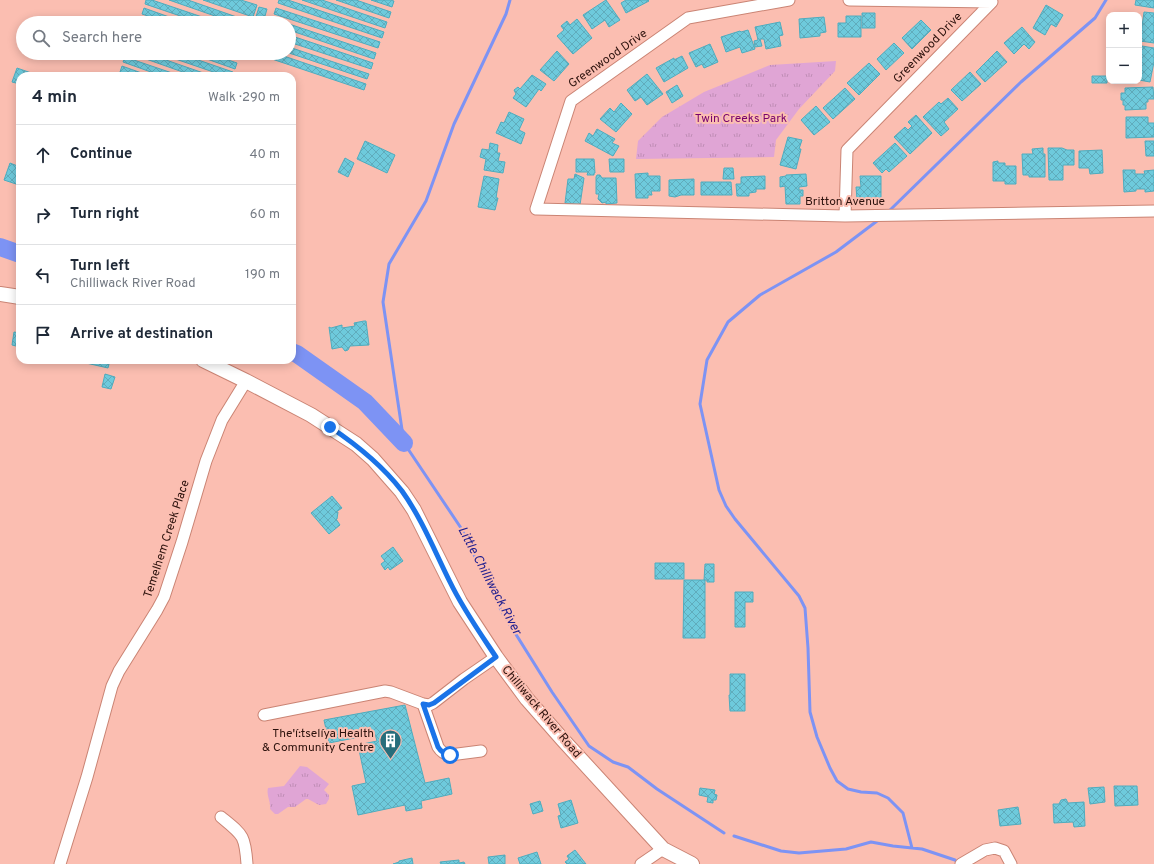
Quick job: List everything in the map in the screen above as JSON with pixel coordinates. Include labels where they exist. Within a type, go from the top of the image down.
[{"type":"main road","points":[[0,294],[16,296]]},
{"type":"main road","name":"Chilliwack River Road","points":[[211,364],[246,381],[330,427],[356,444],[373,459],[402,492],[414,510],[460,602],[496,657],[527,698],[563,740],[663,849],[692,864]]},
{"type":"street","name":"Greenwood Drive","points":[[536,209],[571,101],[688,18],[789,0]]},
{"type":"street","name":"Greenwood Drive","points":[[845,216],[847,150],[992,2],[849,0]]},
{"type":"street","name":"Britton Avenue","points":[[536,209],[845,216],[1154,211]]},
{"type":"street","name":"Temelhem Creek Place","points":[[60,864],[87,777],[112,686],[119,671],[164,598],[206,461],[222,420],[246,381]]},
{"type":"street","points":[[264,715],[385,691],[429,705],[434,703],[496,657]]},
{"type":"street","points":[[423,704],[438,747],[441,751],[450,755],[481,751]]},
{"type":"street","points":[[221,817],[243,838],[246,844],[247,864]]},
{"type":"street","points":[[961,864],[985,850],[995,848],[1004,851],[1011,864]]},
{"type":"street","points":[[641,864],[663,849]]},
{"type":"green space","name":"Twin Creeks Park","points":[[836,61],[835,71],[799,109],[776,140],[774,157],[636,159],[638,141],[662,117],[704,92],[770,65]]},
{"type":"green space","points":[[300,766],[307,767],[329,784],[324,790],[329,795],[329,799],[326,804],[319,805],[306,799],[295,807],[288,807],[278,814],[275,814],[270,809],[268,788],[284,786]]},
{"type":"building","points":[[146,0],[152,0],[199,16],[180,16],[145,4]]},
{"type":"building","points":[[169,0],[188,0],[234,16],[215,16]]},
{"type":"building","points":[[203,0],[241,0],[257,5],[253,16]]},
{"type":"building","points":[[279,0],[288,0],[384,32],[382,38],[278,3]]},
{"type":"building","points":[[302,0],[322,0],[387,22],[385,28]]},
{"type":"building","points":[[336,0],[356,0],[391,12],[389,18]]},
{"type":"building","points":[[371,0],[390,0],[394,1],[392,7]]},
{"type":"building","points":[[606,0],[620,20],[609,27],[605,20],[592,29],[583,15]]},
{"type":"building","points":[[626,0],[649,1],[626,13],[621,3]]},
{"type":"building","points":[[1136,0],[1154,0],[1154,8],[1135,5]]},
{"type":"building","points":[[1046,5],[1063,15],[1056,27],[1051,24],[1045,35],[1033,28]]},
{"type":"building","points":[[259,7],[267,9],[265,16],[256,16]]},
{"type":"building","points":[[144,8],[166,16],[148,16],[142,14]]},
{"type":"building","points":[[276,8],[380,42],[378,48],[296,21],[296,16],[280,16],[274,14]]},
{"type":"building","points":[[1144,12],[1154,13],[1154,43],[1142,41]]},
{"type":"building","points":[[862,13],[875,13],[875,28],[862,28]]},
{"type":"building","points":[[846,16],[861,16],[861,37],[838,37],[838,23],[846,23]]},
{"type":"building","points":[[824,17],[826,32],[820,33],[820,36],[800,38],[799,19]]},
{"type":"building","points":[[577,19],[592,38],[573,54],[557,36],[564,30],[561,26],[567,21],[570,25]]},
{"type":"building","points":[[921,20],[931,30],[912,49],[902,38]]},
{"type":"building","points":[[780,22],[783,35],[779,36],[781,46],[766,49],[764,39],[760,39],[762,46],[755,47],[754,41],[758,40],[755,27]]},
{"type":"building","points":[[296,26],[376,53],[374,59],[296,32]]},
{"type":"building","points":[[1022,27],[1035,42],[1029,49],[1024,44],[1014,54],[1004,43]]},
{"type":"building","points":[[748,30],[755,49],[742,53],[740,47],[726,52],[721,37]]},
{"type":"building","points":[[296,37],[373,63],[371,69],[296,44]]},
{"type":"building","points":[[894,43],[904,53],[886,70],[877,59]]},
{"type":"building","points":[[710,44],[718,62],[704,68],[702,64],[696,67],[689,53]]},
{"type":"building","points":[[1142,46],[1154,48],[1154,62],[1150,82],[1142,81]]},
{"type":"building","points":[[296,49],[369,74],[367,79],[296,55]]},
{"type":"building","points":[[557,51],[569,64],[554,81],[540,70]]},
{"type":"building","points":[[997,51],[1007,62],[985,82],[976,72]]},
{"type":"building","points":[[682,56],[688,68],[664,82],[656,68],[674,58],[674,60]]},
{"type":"building","points":[[124,60],[134,60],[169,72],[151,72],[123,62]]},
{"type":"building","points":[[149,60],[166,60],[201,72],[183,72]]},
{"type":"building","points":[[178,60],[198,60],[233,72],[213,72]]},
{"type":"building","points":[[210,60],[228,60],[237,63],[235,69]]},
{"type":"building","points":[[275,60],[296,60],[366,84],[364,90]]},
{"type":"building","points":[[869,63],[880,74],[859,95],[847,83]]},
{"type":"building","points":[[122,66],[139,72],[120,72]]},
{"type":"building","points":[[17,68],[28,72],[16,72],[16,83],[12,82]]},
{"type":"building","points":[[970,72],[981,84],[962,101],[951,90]]},
{"type":"building","points":[[647,74],[663,94],[647,105],[641,97],[635,101],[627,90]]},
{"type":"building","points":[[532,75],[546,84],[541,91],[539,89],[526,107],[513,98],[516,94],[514,90],[518,87],[520,89]]},
{"type":"building","points":[[1092,76],[1106,76],[1106,83],[1092,83]]},
{"type":"building","points":[[677,85],[683,96],[672,103],[666,92]]},
{"type":"building","points":[[1153,87],[1154,99],[1148,99],[1148,102],[1146,102],[1146,109],[1125,110],[1123,100],[1121,100],[1121,93],[1125,93],[1125,88]]},
{"type":"building","points":[[845,88],[855,99],[833,119],[823,108]]},
{"type":"building","points":[[948,98],[958,109],[944,122],[949,129],[941,136],[923,117],[939,102],[941,104]]},
{"type":"building","points":[[621,103],[632,114],[616,132],[600,119],[610,108],[614,112]]},
{"type":"building","points":[[816,106],[830,122],[814,135],[801,120]]},
{"type":"building","points":[[509,112],[524,119],[519,130],[525,133],[521,144],[496,133],[501,122],[504,123]]},
{"type":"building","points":[[916,115],[932,133],[910,154],[894,137],[905,127],[908,130],[912,126],[908,122]]},
{"type":"building","points":[[1126,117],[1148,117],[1148,123],[1154,123],[1154,137],[1126,138]]},
{"type":"building","points":[[597,129],[615,139],[612,143],[619,146],[613,156],[585,141],[589,133],[593,136]]},
{"type":"building","points":[[788,137],[802,140],[796,169],[780,165]]},
{"type":"building","points":[[365,141],[395,155],[387,173],[357,159]]},
{"type":"building","points":[[1145,141],[1154,141],[1154,156],[1146,156]]},
{"type":"building","points":[[490,143],[498,145],[497,153],[500,153],[498,161],[505,162],[503,173],[484,170],[486,159],[480,157],[482,149],[489,150]]},
{"type":"building","points":[[895,143],[907,156],[889,172],[886,169],[882,173],[873,163]]},
{"type":"building","points":[[1043,148],[1043,154],[1045,154],[1045,177],[1029,177],[1029,175],[1023,175],[1022,154],[1033,154],[1032,149]]},
{"type":"building","points":[[1048,148],[1074,150],[1074,165],[1063,165],[1063,180],[1049,180]]},
{"type":"building","points":[[1102,150],[1103,173],[1090,174],[1089,168],[1079,168],[1079,151]]},
{"type":"building","points":[[345,158],[354,163],[348,177],[338,172]]},
{"type":"building","points":[[576,159],[594,159],[594,175],[587,175],[588,172],[576,172]]},
{"type":"building","points":[[609,159],[624,159],[624,172],[610,172]]},
{"type":"building","points":[[998,161],[998,163],[1005,163],[1005,166],[1016,166],[1016,184],[1005,184],[1005,181],[993,181],[993,162]]},
{"type":"building","points":[[10,163],[16,165],[16,184],[4,180]]},
{"type":"building","points":[[724,168],[733,168],[734,179],[723,179]]},
{"type":"building","points":[[1123,170],[1135,170],[1135,174],[1145,174],[1144,171],[1154,170],[1154,191],[1145,192],[1145,189],[1136,189],[1136,191],[1124,192]]},
{"type":"building","points":[[648,173],[648,176],[660,176],[660,191],[651,191],[652,195],[648,195],[648,198],[636,198],[635,174]]},
{"type":"building","points":[[575,174],[584,178],[580,205],[565,203],[568,179],[574,179]]},
{"type":"building","points":[[806,174],[807,186],[799,187],[799,190],[803,190],[803,196],[800,196],[800,204],[786,204],[785,186],[780,187],[780,177],[786,175]]},
{"type":"building","points":[[597,175],[600,175],[602,178],[616,178],[617,203],[606,204],[606,202],[602,203],[598,199],[599,194],[596,194]]},
{"type":"building","points":[[484,176],[499,179],[496,198],[498,198],[495,210],[478,207]]},
{"type":"building","points":[[765,176],[765,189],[756,189],[756,192],[749,193],[749,196],[737,196],[736,184],[741,184],[741,177]]},
{"type":"building","points":[[860,176],[881,176],[881,199],[857,199],[856,187],[861,187]]},
{"type":"building","points":[[694,179],[694,195],[681,195],[675,197],[669,196],[669,180]]},
{"type":"building","points":[[701,182],[731,182],[732,195],[701,195]]},
{"type":"building","points":[[366,321],[369,345],[350,346],[348,350],[345,351],[342,347],[332,349],[329,327],[331,328],[342,325],[342,328],[355,326],[354,323]]},
{"type":"building","points":[[14,332],[16,332],[16,346],[12,345]]},
{"type":"building","points":[[90,364],[109,364],[108,368]]},
{"type":"building","points":[[105,374],[115,377],[111,389],[102,387]]},
{"type":"building","points":[[332,496],[342,508],[336,512],[338,512],[336,519],[340,525],[329,534],[311,513]]},
{"type":"building","points":[[393,547],[403,561],[390,570],[388,567],[385,570],[381,564],[385,561],[381,556]]},
{"type":"building","points":[[655,563],[684,563],[684,579],[655,579]]},
{"type":"building","points":[[705,564],[714,564],[714,582],[707,582],[707,580],[704,580]]},
{"type":"building","points":[[684,580],[705,580],[705,638],[683,638]]},
{"type":"building","points":[[735,592],[753,592],[753,602],[745,602],[745,627],[735,627]]},
{"type":"building","points":[[730,674],[745,674],[745,711],[730,711]]},
{"type":"building","name":"The'í:tselíya Health & Community Centre","points":[[405,705],[425,783],[449,778],[452,794],[421,801],[422,808],[406,811],[405,805],[358,815],[352,786],[366,783],[358,745],[377,741],[375,734],[329,743],[324,720]]},
{"type":"building","points":[[1114,786],[1137,786],[1138,805],[1115,806]]},
{"type":"building","points":[[1104,787],[1105,802],[1090,804],[1088,788]]},
{"type":"building","points":[[700,788],[715,790],[714,794],[717,795],[716,800],[713,800],[713,803],[707,802],[708,797],[699,795]]},
{"type":"building","points":[[1066,799],[1068,803],[1084,802],[1085,826],[1074,827],[1073,822],[1054,823],[1053,804],[1059,804],[1061,800]]},
{"type":"building","points":[[571,800],[578,823],[561,828],[558,816],[561,815],[558,804]]},
{"type":"building","points":[[540,801],[543,811],[533,814],[530,804]]},
{"type":"building","points":[[1018,807],[1021,824],[1000,826],[998,810]]},
{"type":"building","points":[[575,850],[586,864],[567,864],[565,862],[569,859],[567,856]]},
{"type":"building","points":[[537,852],[541,864],[520,864],[518,858]]},
{"type":"building","points":[[505,855],[505,864],[489,864],[488,857]]},
{"type":"building","points":[[412,858],[413,864],[393,864],[399,861]]},
{"type":"building","points":[[459,860],[459,863],[464,862],[465,864],[441,864],[440,862]]},
{"type":"waterway","name":"Little Chilliwack River","points":[[510,0],[506,14],[454,124],[426,201],[389,264],[383,302],[404,443],[461,528],[502,612],[552,692],[589,746],[613,762],[628,767],[657,789],[724,833]]},
{"type":"waterway","points":[[888,212],[1021,82],[1095,18],[1106,0]]},
{"type":"waterway","points":[[881,218],[836,252],[760,295],[728,322],[707,360],[700,404],[719,490],[726,506],[799,596],[805,608],[810,712],[817,737],[830,768],[837,781],[848,789],[877,793],[888,798],[903,813],[912,848]]},
{"type":"waterway","name":"Little Chilliwack River","points":[[0,247],[16,253]]},
{"type":"waterway","name":"Little Chilliwack River","points":[[296,354],[365,402],[404,443]]},
{"type":"waterway","name":"Little Chilliwack River","points":[[734,836],[781,851],[799,853],[846,849],[871,842],[922,849],[955,860],[959,864]]},
{"type":"place","name":"The'í:tselíya Health & Community Centre","points":[[390,760]]},
{"type":"route","points":[[330,427],[356,444],[373,459],[402,492],[425,530],[460,602],[496,657],[464,679],[434,703],[429,705],[423,704],[438,747],[441,751],[450,755]]}]
